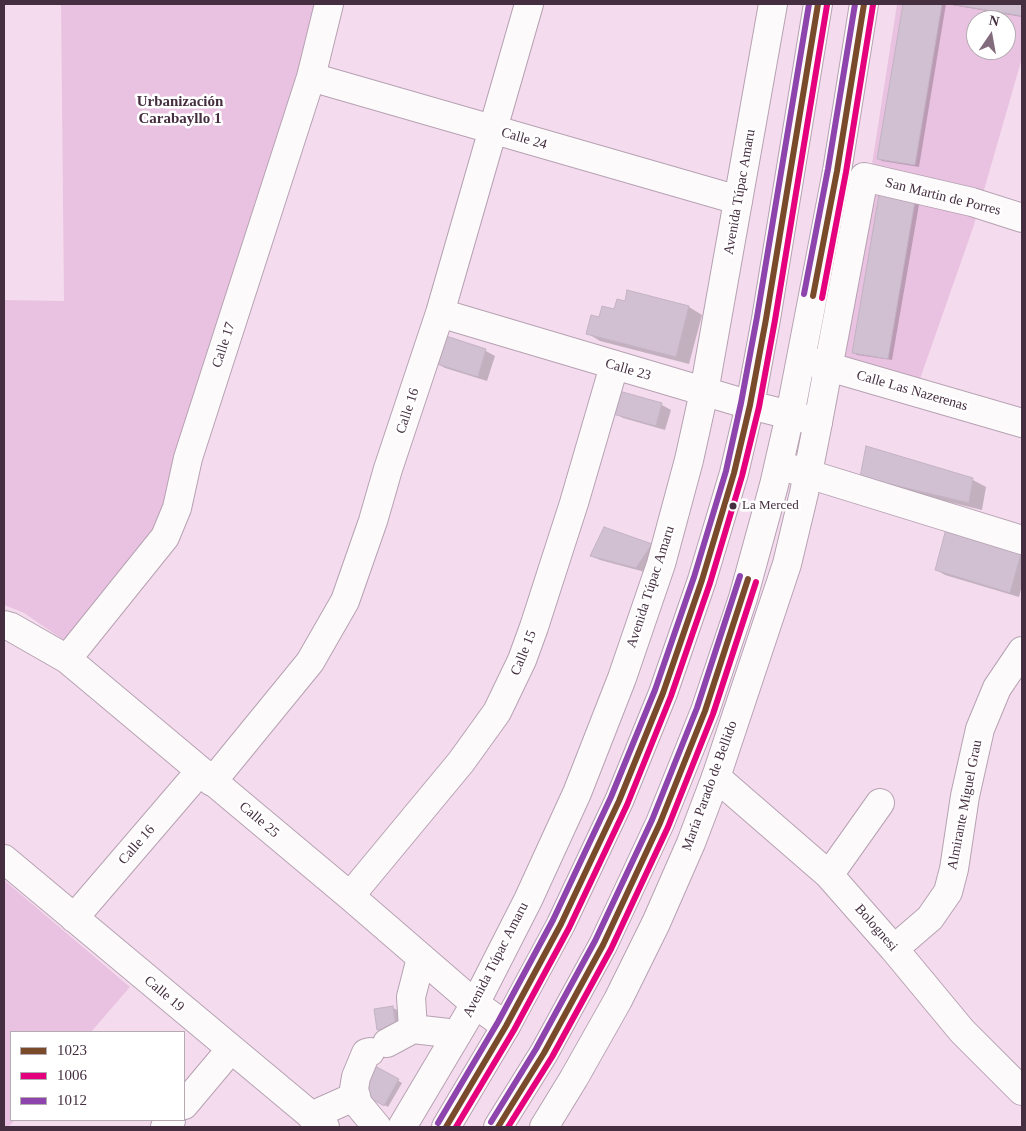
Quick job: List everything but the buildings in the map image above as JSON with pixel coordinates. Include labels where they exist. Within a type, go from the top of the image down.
[{"type":"main road","name":"Calle 17","points":[[67,659],[165,537],[177,508],[188,458],[311,77],[329,4]]},
{"type":"main road","name":"Calle 16","points":[[74,918],[310,662],[345,600],[373,521],[388,469],[440,313],[529,4]]},
{"type":"main road","name":"Avenida Túpac Amaru","points":[[402,1127],[475,1004],[528,900],[572,802],[622,678],[661,564],[689,460],[704,392],[773,4]]},
{"type":"main road","points":[[446,1127],[506,1026],[566,915],[619,800],[663,694],[702,580],[734,473],[750,406],[818,4]]},
{"type":"main road","points":[[498,1127],[544,1053],[603,945],[660,823],[705,711],[743,598],[779,466],[802,358],[837,171],[864,4]]},
{"type":"main road","name":"Calle 24","points":[[311,77],[738,200]]},
{"type":"main road","name":"San Martin de Porres","points":[[864,177],[972,202],[1022,218]]},
{"type":"main road","name":"María Parado de Bellido","points":[[544,1127],[618,1000],[691,843],[716,777],[787,564],[808,475],[864,177]]},
{"type":"main road","name":"Calle 23","points":[[440,313],[750,406],[818,422]]},
{"type":"main road","name":"Calle Las Nazerenas","points":[[802,358],[1022,423]]},
{"type":"main road","name":"Calle 15","points":[[350,896],[460,762],[497,712],[522,660],[534,627],[574,502],[614,366]]},
{"type":"main road","points":[[779,466],[1022,540]]},
{"type":"main road","name":"Calle 25","points":[[4,625],[11,627],[67,659],[350,896],[475,1004],[506,1026]]},
{"type":"main road","name":"Almirante Miguel Grau","points":[[894,948],[930,918],[948,892],[954,869],[965,796],[980,728],[997,688],[1022,650]]},
{"type":"main road","name":"Bolognesi","points":[[716,777],[829,875],[894,948],[962,1032],[1022,1091]]},
{"type":"main road","points":[[829,875],[880,803]]},
{"type":"main road","name":"Calle 19","points":[[4,860],[318,1122]]},
{"type":"main road","points":[[413,1029],[411,997],[421,958]]},
{"type":"main road","points":[[377,1127],[358,1104],[354,1089],[356,1077],[366,1053],[413,1029],[457,1034]]},
{"type":"main road","points":[[185,1104],[230,1049]]},
{"type":"main road","points":[[318,1122],[356,1096]]},
{"type":"shaded area","points":[[61,4],[319,4],[158,532],[68,643],[24,613],[4,605],[4,300],[64,301]]},
{"type":"shaded area","points":[[897,4],[1022,4],[1022,58],[974,225],[920,379],[842,356]]},
{"type":"shaded area","points":[[4,880],[130,987],[92,1031],[10,1031],[10,1121],[14,1121],[8,1127],[4,1127]]},
{"type":"transit line","name":"1012","points":[[438,1123],[498,1022],[553,920],[611,797],[655,690],[694,577],[726,471],[741,403],[809,4]]},
{"type":"transit line","name":"1023","points":[[446,1127],[506,1026],[561,924],[619,801],[663,693],[702,580],[734,473],[750,405],[818,4]]},
{"type":"transit line","name":"1012","points":[[804,294],[828,169],[855,4]]},
{"type":"transit line","name":"1023","points":[[813,296],[837,171],[864,4]]},
{"type":"transit line","name":"1006","points":[[456,1127],[514,1030],[569,928],[627,805],[671,696],[710,583],[742,476],[759,407],[827,5]]},
{"type":"transit line","name":"1006","points":[[822,298],[846,172],[873,5]]},
{"type":"transit line","name":"1012","points":[[491,1122],[536,1049],[595,941],[652,820],[697,708],[740,576]]},
{"type":"transit line","name":"1023","points":[[498,1127],[544,1053],[603,945],[660,823],[705,711],[748,579]]},
{"type":"transit line","name":"1006","points":[[508,1127],[552,1057],[611,949],[668,827],[713,714],[756,582]]},
{"type":"place","name":"La Merced","points":[[733,506]]},
{"type":"district","name":"Urbanización Carabayllo 1","points":[[180,110]]}]
